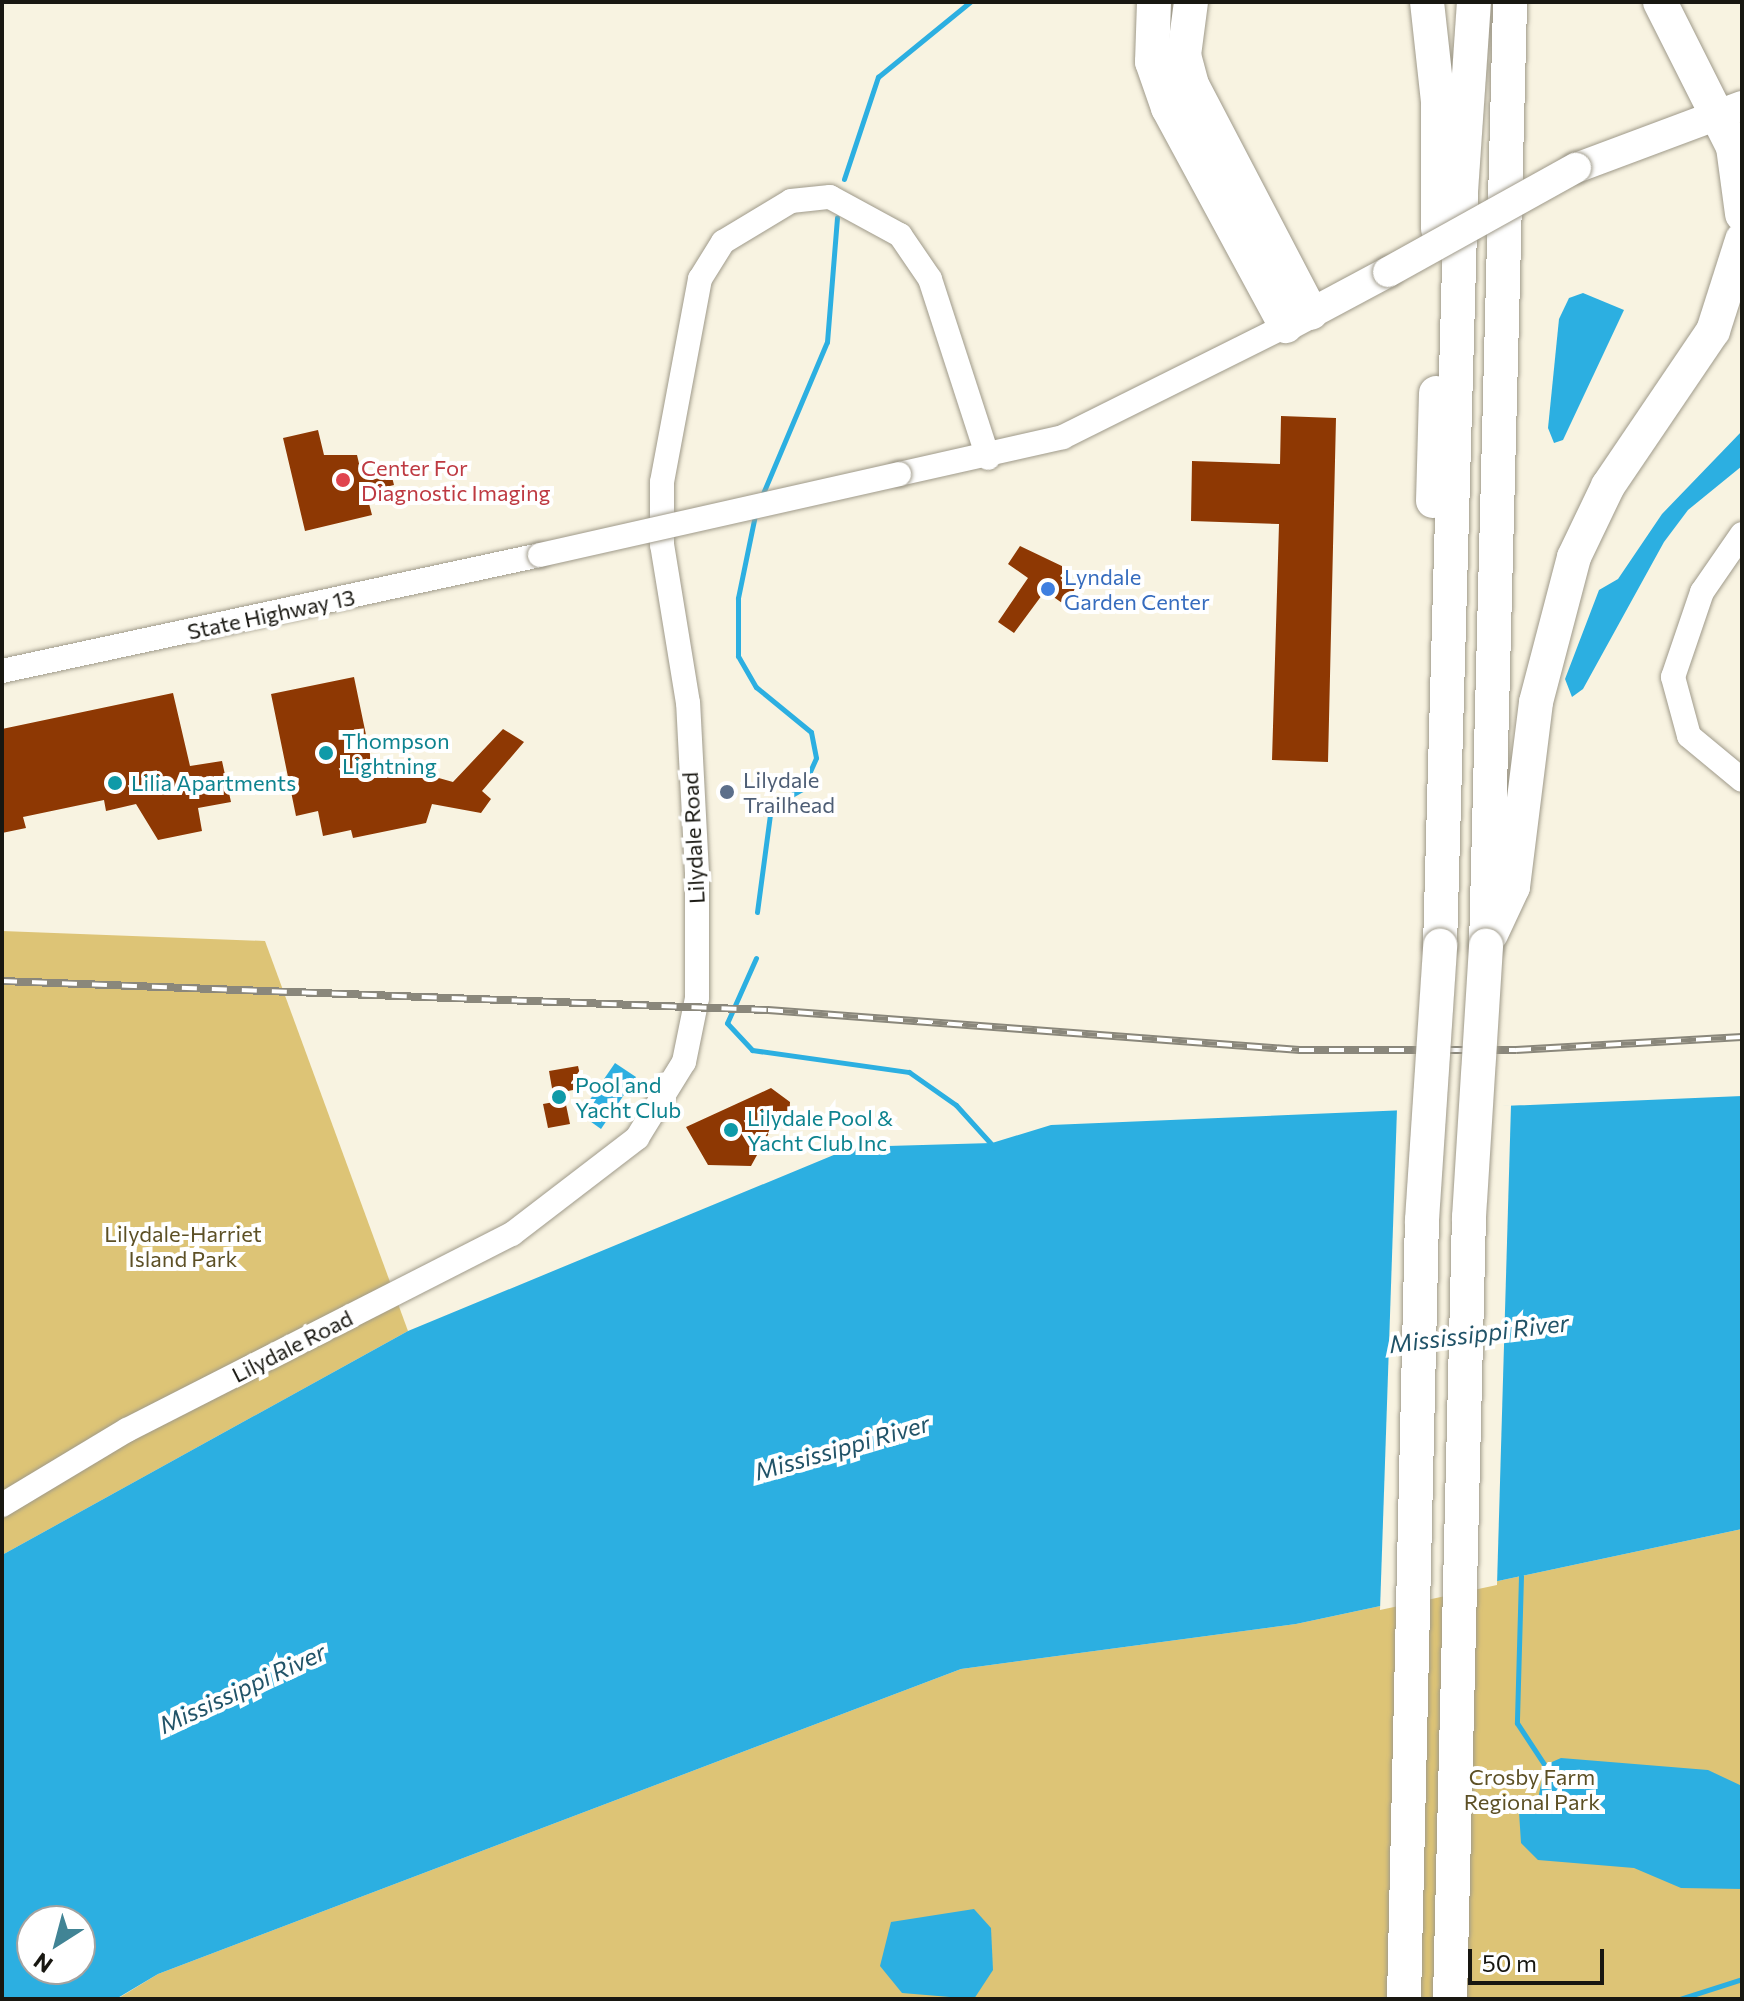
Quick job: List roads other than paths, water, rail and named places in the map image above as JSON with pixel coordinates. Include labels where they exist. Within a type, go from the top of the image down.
[{"type":"highway","points":[[1154,2],[1152,62],[1168,108],[1299,320]]},
{"type":"highway","points":[[1191,2],[1184,55],[1192,85],[1299,320]]},
{"type":"highway","points":[[1427,2],[1438,133],[1426,817],[1441,911]]},
{"type":"highway","points":[[1404,1999],[1422,1220],[1440,946],[1461,192],[1474,2]]},
{"type":"highway","points":[[1450,1999],[1469,1217],[1486,946],[1510,2]]},
{"type":"highway","points":[[1660,2],[1730,109],[1742,214]]},
{"type":"highway","points":[[1486,946],[1513,887],[1536,702],[1574,557],[1608,486],[1713,331],[1742,240]]},
{"type":"main road","points":[[1299,320],[1576,168],[1730,109]]},
{"type":"street","name":"Lilydale Road","points":[[2,1505],[127,1430],[512,1234],[591,1179],[637,1138],[684,1062],[697,998],[697,873],[686,673],[662,545],[662,482],[700,279],[723,242],[791,201],[830,197],[900,235],[930,279],[988,458]]},
{"type":"street","name":"State Highway 13","points":[[2,671],[899,474],[988,458],[1140,403],[1299,320]]},
{"type":"street","points":[[1742,534],[1702,592],[1673,677],[1689,736],[1742,780]]},
{"type":"water","points":[[1583,293],[1624,310],[1563,440],[1554,443],[1548,428],[1559,319],[1569,298]]},
{"type":"water","points":[[1742,431],[1742,466],[1688,510],[1664,542],[1583,689],[1572,697],[1565,679],[1599,590],[1618,579],[1662,514]]},
{"type":"water","points":[[615,1063],[636,1077],[601,1129],[580,1114]]},
{"type":"water","name":"Mississippi River","points":[[1742,1096],[1742,1529],[1296,1624],[961,1669],[158,1974],[116,1999],[2,1999],[2,1555],[408,1331],[853,1147],[992,1143],[1051,1125]]},
{"type":"water","points":[[1561,1758],[1708,1770],[1742,1786],[1742,1889],[1681,1888],[1634,1868],[1538,1860],[1521,1843],[1519,1812],[1536,1809],[1545,1765]]},
{"type":"water","points":[[974,1909],[991,1928],[993,1970],[974,1999],[902,1993],[880,1966],[891,1922]]},
{"type":"waterway","points":[[844,179],[878,77],[970,2]]},
{"type":"waterway","points":[[761,498],[827,342],[837,217]]},
{"type":"waterway","points":[[755,515],[738,598],[738,656],[756,687],[811,732],[816,758],[802,789],[771,807],[757,912]]},
{"type":"waterway","points":[[756,958],[727,1023],[752,1050],[909,1072],[956,1105],[994,1147]]},
{"type":"waterway","points":[[1521,1576],[1517,1723],[1548,1770]]},
{"type":"waterway","points":[[1680,1999],[1742,1979]]},
{"type":"railway","points":[[2,981],[768,1010],[1299,1050],[1516,1050],[1742,1037]]},
{"type":"place","name":"Center For Diagnostic Imaging","points":[[343,480]]},
{"type":"place","name":"Lyndale Garden Center","points":[[1048,589]]},
{"type":"place","name":"Thompson Lightning","points":[[326,753]]},
{"type":"place","name":"Lilia Apartments","points":[[115,783]]},
{"type":"place","name":"Lilydale Trailhead","points":[[727,792]]},
{"type":"place","name":"Pool and Yacht Club","points":[[559,1097]]},
{"type":"place","name":"Lilydale Pool & Yacht Club Inc","points":[[731,1130]]},
{"type":"park label","name":"Lilydale-Harriet Island Park","points":[[183,1246]]},
{"type":"park label","name":"Crosby Farm Regional Park","points":[[1532,1788]]}]
